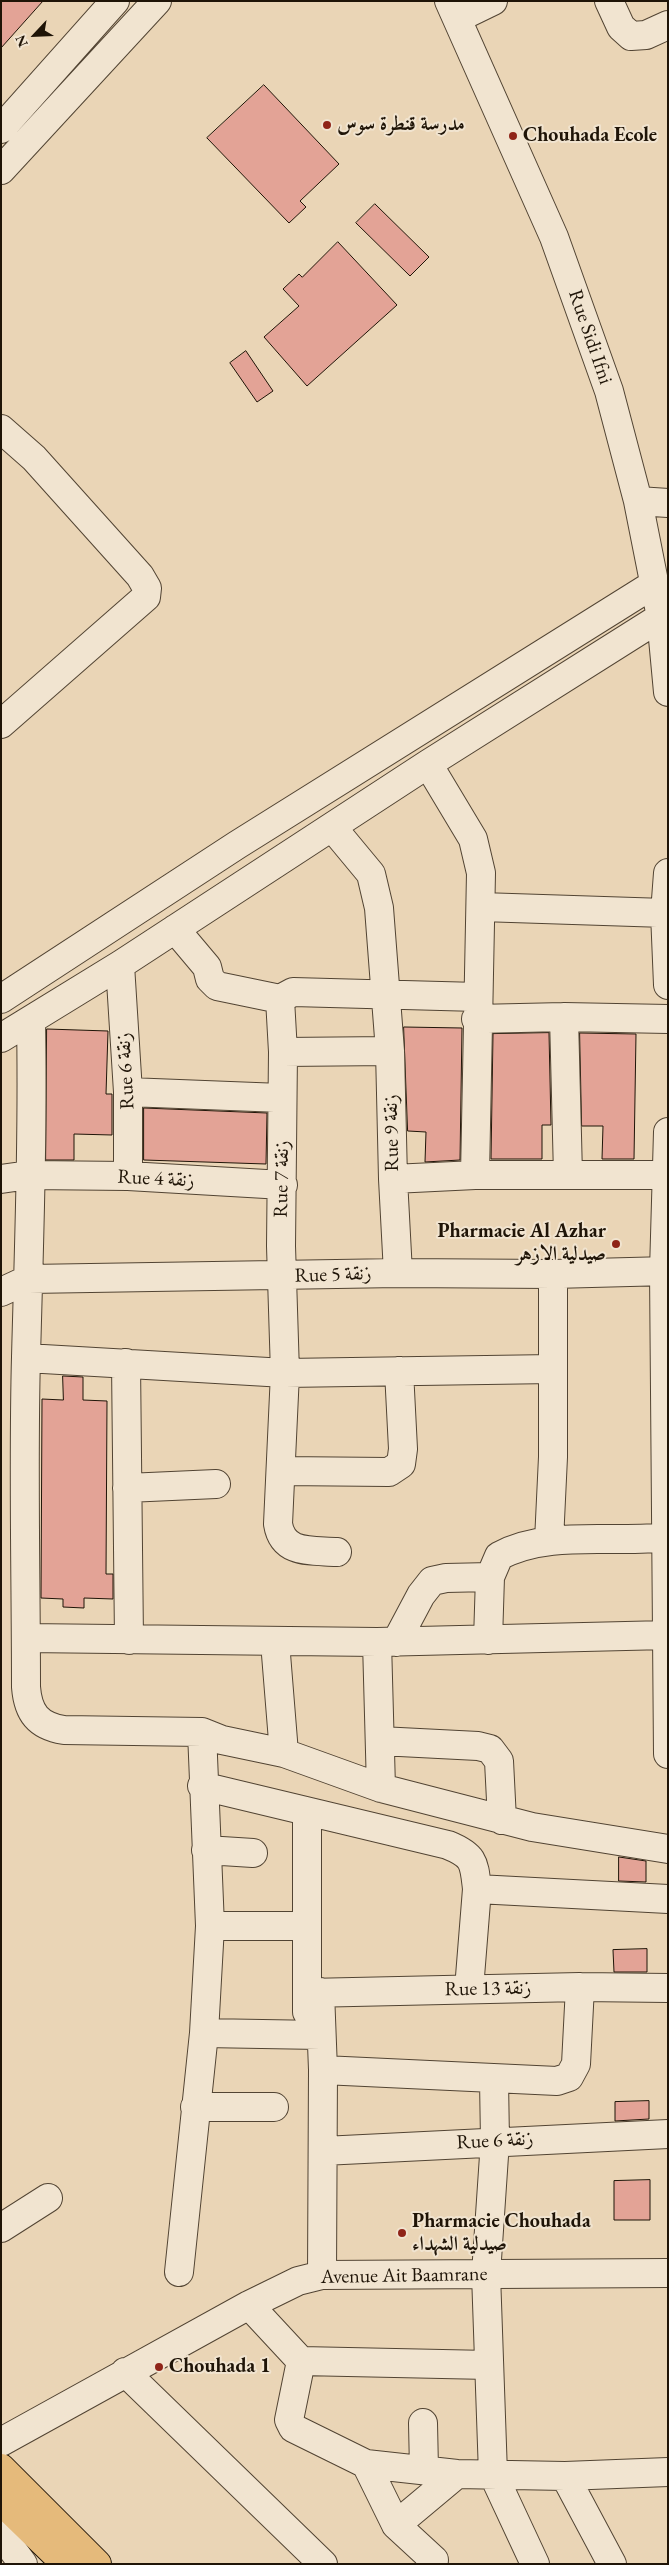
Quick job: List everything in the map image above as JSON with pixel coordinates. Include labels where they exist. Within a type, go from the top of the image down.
[{"type":"main road","points":[[1,2468],[97,2564]]},
{"type":"main road","points":[[1,2502],[66,2564]]},
{"type":"street","points":[[1,170],[156,1]]},
{"type":"street","points":[[453,10],[493,1]]},
{"type":"street","points":[[609,1],[621,27],[631,36],[646,35],[668,24]]},
{"type":"street","points":[[24,145],[2,126],[111,3]]},
{"type":"street","name":"Rue Sidi Ifni","points":[[453,10],[554,237],[609,391],[638,501],[661,618],[666,652],[668,692]]},
{"type":"street","points":[[1,429],[34,458],[140,576],[147,588],[146,597],[1,724]]},
{"type":"street","points":[[638,501],[668,503]]},
{"type":"street","points":[[1,999],[237,845],[654,584]]},
{"type":"street","points":[[1,1038],[120,965],[428,764],[661,618]]},
{"type":"street","points":[[428,764],[473,839],[481,873],[475,1175]]},
{"type":"street","points":[[332,827],[364,862],[376,888],[386,993]]},
{"type":"street","points":[[668,872],[665,913],[668,985]]},
{"type":"street","points":[[481,907],[665,913]]},
{"type":"street","points":[[175,929],[207,967],[210,979],[217,986],[286,996],[386,993],[477,1008],[564,1017],[668,1019]]},
{"type":"street","name":"Rue 6 زنقة","points":[[120,965],[128,1092],[128,1176]]},
{"type":"street","name":"Rue 9 زنقة","points":[[386,993],[390,1050],[393,1179],[398,1273]]},
{"type":"street","name":"Rue 7 زنقة","points":[[286,996],[281,1098],[283,1185],[281,1277],[285,1373],[278,1524],[283,1539],[290,1546],[299,1550],[337,1552]]},
{"type":"street","points":[[564,1017],[568,1175]]},
{"type":"street","points":[[31,1020],[32,1106],[26,1358],[26,1638],[27,1701],[31,1712],[40,1722],[50,1728],[64,1730],[202,1732],[222,1740],[284,1753],[381,1788],[502,1820],[532,1827],[668,1849]]},
{"type":"street","points":[[283,1052],[390,1050]]},
{"type":"street","points":[[128,1092],[281,1098]]},
{"type":"street","points":[[668,1132],[666,1271],[668,1754]]},
{"type":"street","points":[[393,1179],[475,1175],[668,1174]]},
{"type":"street","name":"Rue 4 زنقة","points":[[1,1179],[29,1175],[128,1176],[283,1185]]},
{"type":"street","name":"Rue 5 زنقة","points":[[1,1292],[29,1279],[281,1277],[398,1273],[553,1274],[666,1271]]},
{"type":"street","points":[[549,1541],[553,1457],[553,1274]]},
{"type":"street","points":[[26,1358],[285,1373],[553,1370]]},
{"type":"street","points":[[126,1363],[129,1640]]},
{"type":"street","points":[[281,1471],[389,1472],[401,1464],[403,1449],[399,1371]]},
{"type":"street","points":[[127,1488],[216,1484]]},
{"type":"street","points":[[488,1640],[490,1577],[499,1556],[523,1545],[549,1541],[667,1537]]},
{"type":"street","points":[[381,1788],[380,1741],[386,1642],[432,1581],[446,1578],[490,1577]]},
{"type":"street","points":[[26,1638],[386,1642],[667,1635]]},
{"type":"street","points":[[275,1642],[284,1753]]},
{"type":"street","points":[[179,2272],[204,2033],[210,1926],[202,1786],[202,1732]]},
{"type":"street","points":[[380,1741],[478,1746],[490,1749],[499,1761],[502,1820]]},
{"type":"street","points":[[202,1786],[448,1846],[464,1852],[474,1862],[477,1890],[469,1989]]},
{"type":"street","points":[[307,1812],[307,1926],[314,1993],[314,2035],[323,2070],[322,2275]]},
{"type":"street","points":[[206,1850],[253,1853]]},
{"type":"street","points":[[477,1890],[668,1899]]},
{"type":"street","points":[[210,1926],[307,1926]]},
{"type":"street","points":[[323,2070],[494,2080],[557,2081],[569,2077],[576,2064],[580,1987]]},
{"type":"street","name":"Rue 13 زنقة","points":[[314,1993],[580,1987],[668,1988]]},
{"type":"street","points":[[204,2033],[314,2035]]},
{"type":"street","points":[[494,2080],[495,2141],[486,2274],[493,2474],[535,2564]]},
{"type":"street","points":[[195,2107],[274,2107]]},
{"type":"street","name":"Rue 6 زنقة","points":[[323,2151],[495,2141],[668,2134]]},
{"type":"street","points":[[1,2228],[48,2198]]},
{"type":"street","name":"Avenue Ait Baamrane","points":[[1,2442],[249,2304],[298,2281],[322,2275],[668,2273]]},
{"type":"street","points":[[249,2304],[301,2360],[489,2365]]},
{"type":"street","points":[[301,2360],[288,2420],[293,2428],[366,2464],[457,2474],[566,2476],[668,2472]]},
{"type":"street","points":[[125,2372],[323,2564]]},
{"type":"street","points":[[423,2423],[424,2469]]},
{"type":"street","points":[[366,2464],[396,2525],[433,2562]]},
{"type":"street","points":[[396,2525],[457,2474]]},
{"type":"street","points":[[566,2476],[612,2564]]},
{"type":"street","points":[[1,2534],[23,2564]]},
{"type":"building","points":[[1,1],[43,1],[1,48]]},
{"type":"building","points":[[264,85],[339,164],[300,201],[306,207],[289,223],[207,138]]},
{"type":"building","points":[[375,204],[429,257],[410,276],[356,223]]},
{"type":"building","points":[[338,242],[397,305],[307,386],[264,337],[299,306],[283,289],[299,274],[302,277]]},
{"type":"building","points":[[246,351],[273,391],[257,402],[230,363]]},
{"type":"building","points":[[404,1027],[462,1028],[460,1160],[425,1162],[426,1132],[408,1131]]},
{"type":"building","points":[[47,1029],[108,1031],[106,1094],[112,1094],[112,1135],[74,1134],[74,1160],[46,1160]]},
{"type":"building","points":[[549,1033],[551,1125],[542,1125],[542,1159],[491,1159],[493,1034]]},
{"type":"building","points":[[580,1033],[636,1034],[634,1159],[602,1159],[603,1126],[582,1126]]},
{"type":"building","points":[[144,1108],[267,1113],[266,1164],[144,1160]]},
{"type":"building","points":[[63,1376],[83,1377],[83,1400],[107,1401],[106,1574],[113,1574],[113,1599],[84,1598],[84,1608],[63,1607],[63,1599],[41,1598],[42,1399],[63,1400]]},
{"type":"building","points":[[619,1857],[646,1861],[646,1882],[619,1881]]},
{"type":"building","points":[[647,1949],[647,1972],[614,1972],[613,1950]]},
{"type":"building","points":[[649,2101],[649,2119],[615,2121],[615,2102]]},
{"type":"building","points":[[650,2180],[650,2220],[614,2220],[614,2181]]},
{"type":"place","name":"مدرسة قنطرة سوس","points":[[327,125]]},
{"type":"place","name":"Chouhada Ecole","points":[[513,136]]},
{"type":"place","name":"Pharmacie Al Azhar صيدلية الازهر","points":[[616,1244]]},
{"type":"place","name":"Pharmacie Chouhada صيدلية الشهداء","points":[[402,2233]]},
{"type":"place","name":"Chouhada 1","points":[[159,2367]]}]
